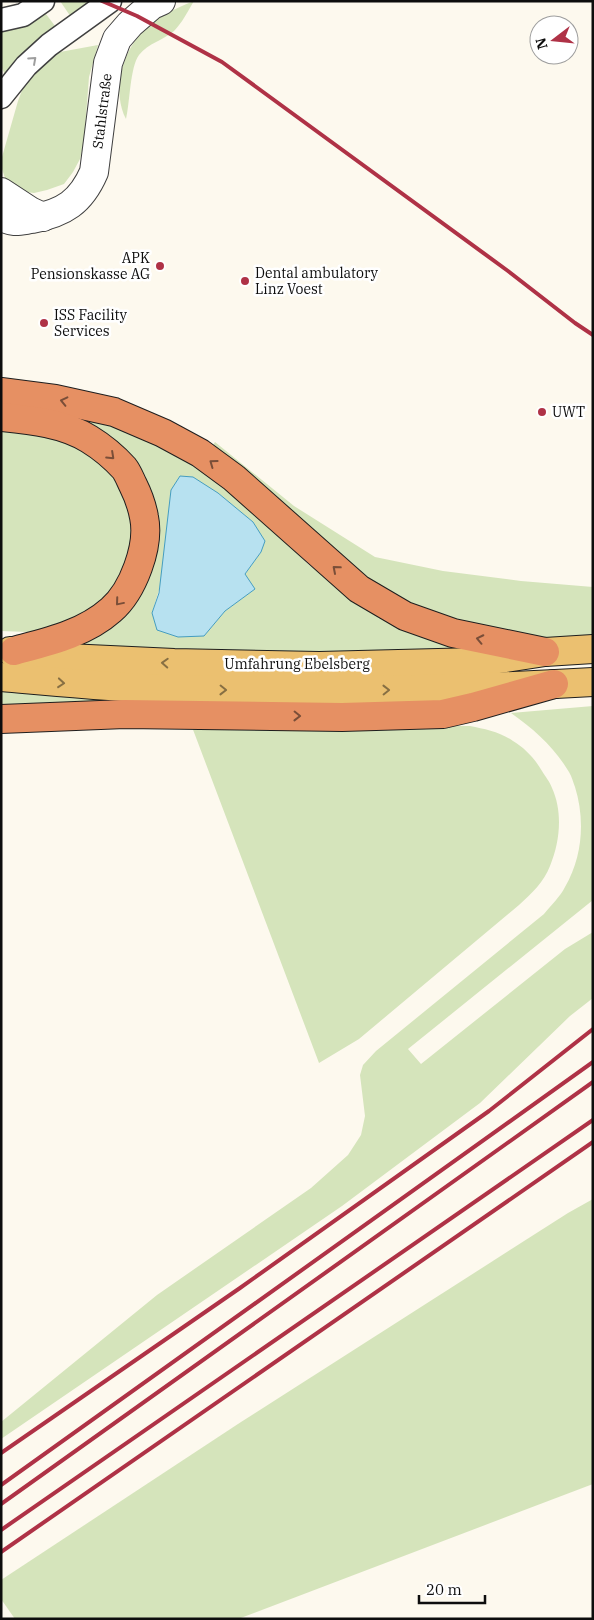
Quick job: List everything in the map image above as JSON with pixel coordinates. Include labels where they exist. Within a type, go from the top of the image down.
[{"type":"highway","points":[[1,392],[55,399],[114,412],[163,432],[200,453],[234,478],[359,589],[406,616],[452,633],[545,652]]},
{"type":"highway","points":[[1,418],[36,421],[64,428],[88,438],[108,452],[125,470],[137,492],[145,518],[144,544],[138,568],[128,590],[112,610],[93,623],[70,634],[8,650]]},
{"type":"highway","points":[[1,718],[125,714],[342,717],[443,714],[473,708],[554,684]]},
{"type":"main road","name":"Umfahrung Ebelsberg","points":[[8,650],[66,658],[174,663],[319,666],[478,662],[545,652],[593,649]]},
{"type":"main road","name":"Umfahrung Ebelsberg","points":[[1,678],[65,684],[171,689],[326,691],[479,688],[593,682]]},
{"type":"street","points":[[1,20],[23,15],[43,1]]},
{"type":"street","points":[[1,97],[26,66],[49,45],[110,1]]},
{"type":"street","name":"Stahlstraße","points":[[5,220],[43,217],[56,213],[69,207],[88,186],[94,172],[108,63],[117,40],[130,24],[161,1]]},
{"type":"street","points":[[1,192],[43,217]]},
{"type":"green space","points":[[60,1],[98,1],[73,20]]},
{"type":"green space","points":[[194,1],[174,31],[147,47],[139,55],[132,76],[126,119],[121,103],[120,86],[121,74],[131,47],[138,37],[157,20]]},
{"type":"green space","points":[[46,14],[58,30],[6,77],[1,66],[1,32],[25,26]]},
{"type":"green space","points":[[98,45],[89,77],[84,142],[80,159],[73,172],[64,184],[47,190],[34,193],[18,191],[6,181],[2,169],[2,157],[24,85],[38,69],[60,52]]},
{"type":"green space","points":[[40,403],[107,421],[161,446],[213,477],[257,514],[309,565],[364,606],[512,652],[370,656],[56,648],[99,633],[152,511]],"holes":[[[193,478],[218,493],[253,522],[261,552],[245,574],[255,589],[225,611],[204,636],[152,613]]]},
{"type":"green space","points":[[1,427],[66,439],[100,459],[120,486],[133,524],[132,556],[104,603],[60,627],[28,632],[1,631]]},
{"type":"green space","points":[[215,442],[294,506],[375,557],[443,571],[521,581],[593,587],[593,637],[510,636],[461,625],[368,585],[210,450]]},
{"type":"green space","points":[[1,689],[187,701],[1,708]]},
{"type":"green space","points":[[593,706],[593,900],[408,1049],[421,1064],[565,949],[593,932],[593,998],[570,1016],[480,1103],[342,1206],[1,1439],[1,1422],[157,1295],[311,1188],[348,1155],[361,1135],[365,1116],[360,1075],[363,1065],[376,1051],[544,914],[558,898],[571,875],[579,850],[581,825],[575,787],[570,774],[557,755],[536,733],[511,713]]},
{"type":"green space","points":[[470,726],[498,733],[526,750],[550,784],[558,807],[559,827],[556,847],[547,872],[537,887],[519,905],[359,1039],[319,1063],[192,727]]},
{"type":"green space","points":[[593,1199],[593,1484],[238,1619],[15,1619],[1,1599],[1,1580],[241,1422],[568,1213]]},
{"type":"water","points":[[180,476],[193,477],[218,493],[253,522],[265,541],[261,552],[245,574],[255,589],[225,611],[204,636],[178,637],[157,630],[152,613],[159,593],[171,490]]},
{"type":"railway","points":[[102,1],[137,16],[222,62],[593,335]]},
{"type":"railway","points":[[1,1453],[240,1288],[489,1111],[593,1029]]},
{"type":"railway","points":[[1,1485],[593,1062]]},
{"type":"railway","points":[[1,1504],[593,1082]]},
{"type":"railway","points":[[1,1530],[593,1120]]},
{"type":"railway","points":[[1,1552],[593,1142]]},
{"type":"place","name":"APK Pensionskasse AG","points":[[160,266]]},
{"type":"place","name":"Dental ambulatory Linz Voest","points":[[245,281]]},
{"type":"place","name":"ISS Facility Services","points":[[44,323]]},
{"type":"place","name":"UWT","points":[[542,412]]}]
